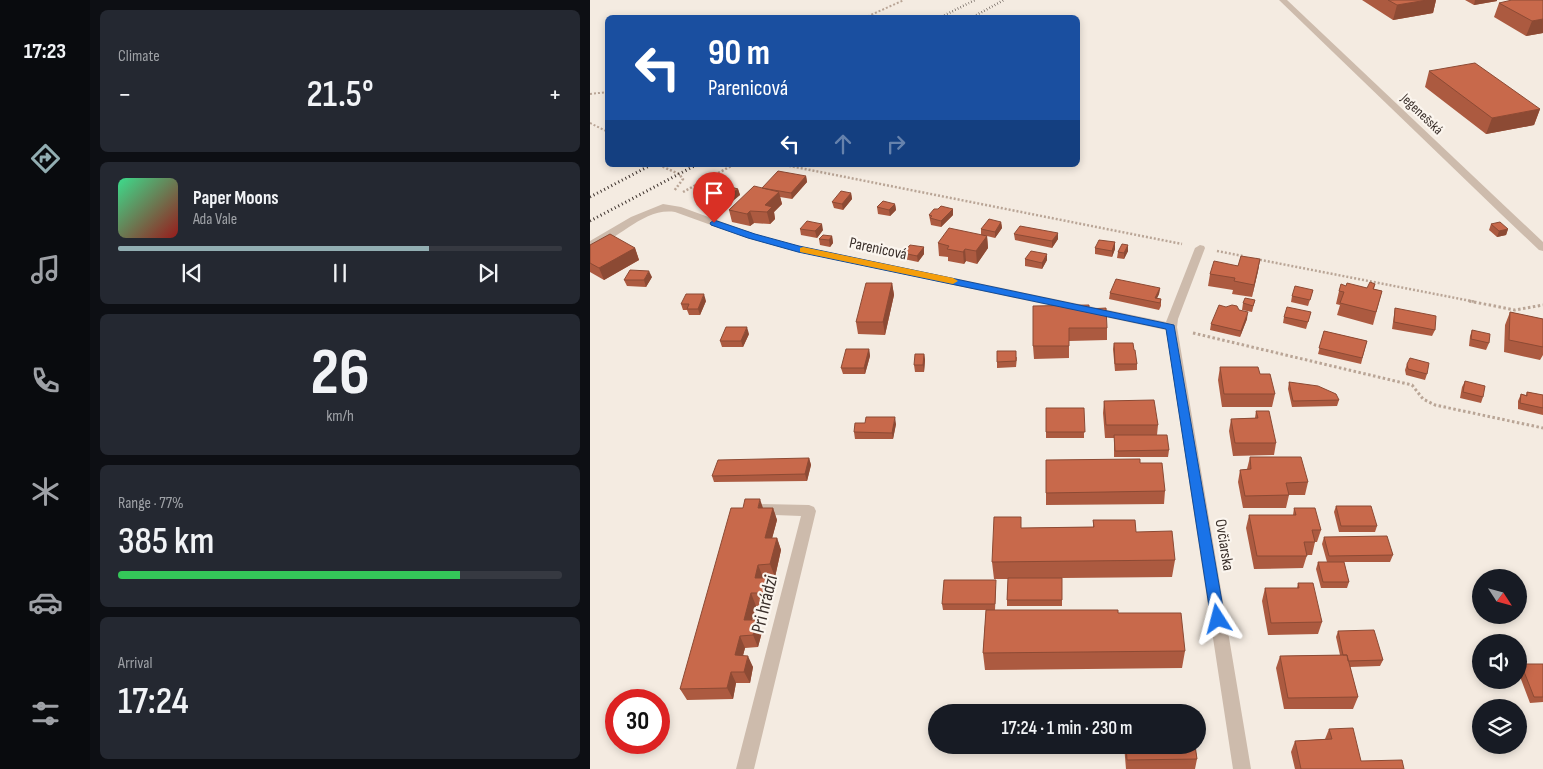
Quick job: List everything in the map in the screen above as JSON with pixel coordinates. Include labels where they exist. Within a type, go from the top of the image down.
[{"type":"street","name":"Jegenešská","points":[[1283,0],[1543,248]]},
{"type":"street","points":[[590,245],[635,219],[663,207]]},
{"type":"street","name":"Parenicová","points":[[663,207],[677,209],[751,236],[798,249],[1171,327]]},
{"type":"street","points":[[1171,327],[1175,310],[1200,248]]},
{"type":"street","name":"Ovčiarska","points":[[1171,327],[1242,769]]},
{"type":"street","name":"Pri hrádzi","points":[[744,509],[809,511],[745,769]]},
{"type":"path","points":[[871,15],[904,0]]},
{"type":"path","points":[[590,94],[605,92]]},
{"type":"path","points":[[590,123],[605,130]]},
{"type":"path","points":[[663,167],[679,174],[683,179]]},
{"type":"path","points":[[663,207],[668,200],[729,167]]},
{"type":"path","points":[[795,167],[1514,310],[1543,305]]},
{"type":"path","points":[[1171,327],[1412,385],[1423,399],[1435,405],[1543,428]]},
{"type":"building","points":[[1388,0],[1427,0],[1397,5]]},
{"type":"building","points":[[1512,0],[1543,0],[1543,19],[1532,21],[1499,3]]},
{"type":"building","points":[[1475,63],[1540,109],[1492,118],[1429,71]]},
{"type":"building","points":[[778,171],[806,176],[791,193],[762,188]]},
{"type":"building","points":[[717,183],[738,189],[722,201],[701,195]]},
{"type":"building","points":[[754,186],[779,192],[765,205],[772,207],[767,212],[750,211],[747,214],[729,210]]},
{"type":"building","points":[[841,191],[851,193],[842,204],[832,202]]},
{"type":"building","points":[[883,201],[895,204],[889,210],[877,207]]},
{"type":"building","points":[[941,206],[953,209],[941,221],[930,218],[932,216],[929,215],[934,209],[938,209]]},
{"type":"building","points":[[989,219],[1001,222],[995,232],[981,229]]},
{"type":"building","points":[[807,221],[822,224],[815,231],[800,229]]},
{"type":"building","points":[[1500,222],[1508,229],[1499,231],[1491,224]]},
{"type":"building","points":[[1020,226],[1058,233],[1052,241],[1014,234]]},
{"type":"building","points":[[949,228],[987,236],[976,251],[965,249],[963,252],[947,249],[949,246],[938,243]]},
{"type":"building","points":[[610,234],[635,248],[599,268],[590,263],[590,245]]},
{"type":"building","points":[[823,235],[832,236],[829,240],[819,239]]},
{"type":"building","points":[[1099,240],[1115,242],[1112,251],[1095,248]]},
{"type":"building","points":[[1122,244],[1128,245],[1124,253],[1118,252]]},
{"type":"building","points":[[910,245],[924,247],[917,256],[903,253]]},
{"type":"building","points":[[1031,251],[1047,254],[1042,263],[1025,259]]},
{"type":"building","points":[[1241,256],[1260,259],[1254,285],[1234,281],[1235,278],[1210,274],[1214,261],[1238,266]]},
{"type":"building","points":[[630,270],[649,271],[644,280],[624,280]]},
{"type":"building","points":[[1116,279],[1160,288],[1155,298],[1161,299],[1160,303],[1110,293]]},
{"type":"building","points":[[1370,282],[1375,284],[1373,289],[1382,291],[1376,312],[1340,303],[1344,292],[1339,291],[1341,284],[1346,286],[1347,283],[1367,288]]},
{"type":"building","points":[[866,283],[892,283],[883,322],[856,322]]},
{"type":"building","points":[[1295,286],[1313,290],[1310,300],[1292,296]]},
{"type":"building","points":[[686,294],[704,294],[698,309],[687,309],[689,304],[681,304]]},
{"type":"building","points":[[1245,298],[1255,300],[1253,306],[1243,303]]},
{"type":"building","points":[[1089,305],[1089,309],[1106,308],[1107,328],[1069,328],[1069,346],[1033,346],[1033,306]]},
{"type":"building","points":[[1219,305],[1226,307],[1237,306],[1239,310],[1248,312],[1241,331],[1211,324]]},
{"type":"building","points":[[1287,307],[1311,312],[1308,322],[1284,317]]},
{"type":"building","points":[[1395,308],[1436,316],[1435,330],[1394,322]]},
{"type":"building","points":[[1510,312],[1543,319],[1543,347],[1509,340]]},
{"type":"building","points":[[726,327],[747,327],[741,341],[720,341]]},
{"type":"building","points":[[1472,330],[1490,334],[1489,343],[1471,339]]},
{"type":"building","points":[[1324,331],[1367,341],[1362,358],[1319,348]]},
{"type":"building","points":[[1114,343],[1133,343],[1137,364],[1115,364]]},
{"type":"building","points":[[846,349],[869,349],[864,368],[841,368]]},
{"type":"building","points":[[997,351],[1016,351],[1016,361],[997,362]]},
{"type":"building","points":[[915,354],[924,354],[923,365],[914,365]]},
{"type":"building","points":[[1410,358],[1429,363],[1427,374],[1408,369],[1407,364]]},
{"type":"building","points":[[1220,367],[1258,367],[1260,374],[1270,374],[1275,394],[1224,394]]},
{"type":"building","points":[[1465,381],[1485,386],[1483,397],[1463,392]]},
{"type":"building","points":[[1289,382],[1318,386],[1336,394],[1339,400],[1293,401]]},
{"type":"building","points":[[1527,392],[1543,395],[1543,408],[1520,403],[1521,394],[1527,396]]},
{"type":"building","points":[[1154,400],[1158,425],[1106,425],[1104,401]]},
{"type":"building","points":[[1046,408],[1084,408],[1085,432],[1046,432]]},
{"type":"building","points":[[1256,411],[1269,411],[1276,443],[1235,443],[1231,419],[1258,418]]},
{"type":"building","points":[[866,417],[895,417],[892,433],[854,432],[855,423],[865,423]]},
{"type":"building","points":[[1114,435],[1167,435],[1169,450],[1115,451]]},
{"type":"building","points":[[1250,457],[1301,457],[1308,482],[1286,483],[1289,495],[1245,496],[1240,470],[1251,469]]},
{"type":"building","points":[[809,458],[805,474],[712,476],[718,460]]},
{"type":"building","points":[[1140,459],[1140,463],[1162,463],[1165,491],[1046,493],[1046,460]]},
{"type":"building","points":[[745,499],[760,499],[758,508],[773,508],[765,538],[777,538],[770,564],[758,565],[755,578],[767,578],[763,593],[751,593],[744,620],[757,620],[753,635],[740,636],[735,655],[748,656],[744,672],[731,672],[727,688],[680,689],[731,508],[743,508]]},
{"type":"building","points":[[1336,506],[1371,506],[1377,526],[1341,526]]},
{"type":"building","points":[[1294,508],[1315,508],[1321,530],[1312,530],[1315,542],[1304,542],[1307,556],[1257,556],[1249,515],[1296,515]]},
{"type":"building","points":[[994,517],[1021,517],[1021,528],[1094,527],[1093,520],[1135,520],[1136,532],[1172,531],[1175,560],[992,562]]},
{"type":"building","points":[[1387,536],[1393,555],[1329,556],[1324,537]]},
{"type":"building","points":[[1318,562],[1344,562],[1349,582],[1323,582]]},
{"type":"building","points":[[1008,578],[1062,578],[1062,600],[1007,600]]},
{"type":"building","points":[[944,580],[996,580],[995,604],[942,604]]},
{"type":"building","points":[[1298,583],[1313,583],[1322,622],[1271,623],[1265,588],[1299,588]]},
{"type":"building","points":[[986,610],[1118,610],[1118,613],[1181,613],[1185,651],[983,653]]},
{"type":"building","points":[[1374,630],[1383,660],[1348,661],[1347,655],[1343,655],[1338,631]]},
{"type":"building","points":[[1347,655],[1358,697],[1288,698],[1280,656]]},
{"type":"building","points":[[1527,664],[1543,664],[1543,697],[1534,697],[1527,679]]},
{"type":"building","points":[[1353,728],[1361,761],[1402,760],[1404,769],[1301,769],[1295,741],[1332,739],[1329,729]]},
{"type":"building","points":[[1127,754],[1196,754],[1197,759],[1127,760]]},
{"type":"railway","points":[[945,15],[975,0]]},
{"type":"railway","points":[[976,15],[1004,0]]},
{"type":"railway","points":[[590,197],[647,167]]},
{"type":"railway","points":[[590,221],[692,167]]},
{"type":"slow traffic","points":[[803,250],[953,281]]},
{"type":"route","points":[[714,223],[798,249],[1171,327],[1218,619]]}]
